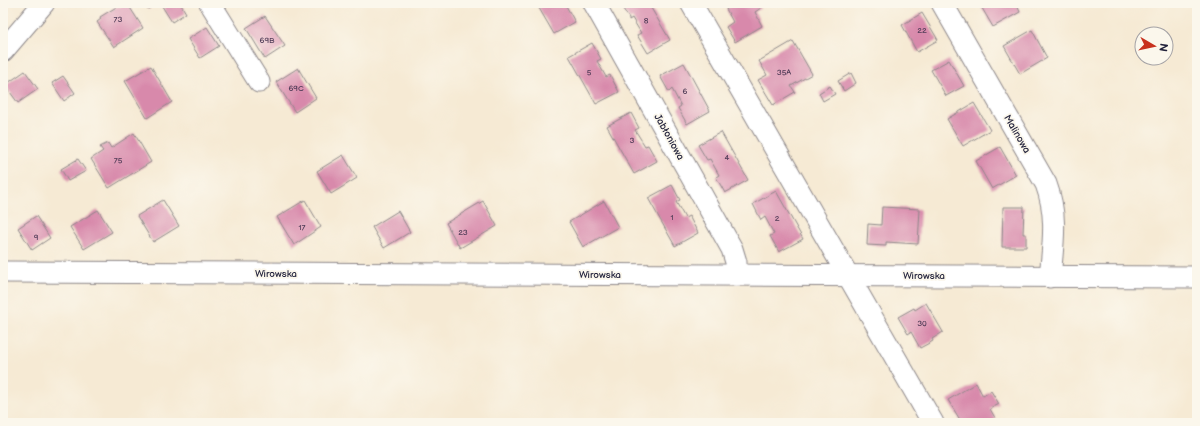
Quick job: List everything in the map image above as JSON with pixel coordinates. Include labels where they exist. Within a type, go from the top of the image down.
[{"type":"street","points":[[3,51],[44,3]]},
{"type":"street","points":[[210,3],[259,82]]},
{"type":"street","name":"Jabłoniowa","points":[[594,3],[732,250],[736,262],[736,275]]},
{"type":"street","points":[[691,3],[933,423]]},
{"type":"street","name":"Malinowa","points":[[942,3],[1046,184],[1050,196],[1054,223],[1050,277]]},
{"type":"street","name":"Wirowska","points":[[3,272],[1197,277]]},
{"type":"building","points":[[127,3],[143,28],[114,47],[97,22],[101,19],[100,17]]},
{"type":"building","points":[[144,3],[158,3],[148,9]]},
{"type":"building","points":[[160,3],[180,3],[186,13],[172,22]]},
{"type":"building","points":[[536,3],[560,3],[561,6],[565,4],[575,22],[554,34]]},
{"type":"building","points":[[619,3],[648,3],[670,40],[648,53],[637,35],[641,33],[632,18],[629,20]]},
{"type":"building","points":[[732,3],[758,3],[761,8],[755,12],[762,26],[735,42],[726,27],[733,22],[726,9],[733,5]]},
{"type":"building","points":[[979,3],[1016,3],[1020,12],[993,27]]},
{"type":"building","points":[[922,13],[938,40],[917,52],[902,25]]},
{"type":"building","points":[[265,16],[285,46],[265,59],[246,28]]},
{"type":"building","points":[[207,27],[219,46],[200,58],[188,39]]},
{"type":"building","points":[[1032,30],[1047,58],[1020,74],[1004,46]]},
{"type":"building","points":[[793,41],[812,74],[791,86],[795,92],[773,105],[758,80],[767,75],[759,61]]},
{"type":"building","points":[[592,43],[601,59],[597,61],[606,77],[610,75],[619,92],[596,104],[569,56]]},
{"type":"building","points":[[949,60],[964,86],[946,96],[931,70]]},
{"type":"building","points":[[684,63],[710,111],[687,124],[678,108],[681,106],[672,89],[669,92],[660,76]]},
{"type":"building","points":[[151,66],[172,102],[147,118],[125,81]]},
{"type":"building","points":[[298,68],[316,98],[295,112],[276,82]]},
{"type":"building","points":[[25,71],[38,89],[18,103],[5,85]]},
{"type":"building","points":[[851,73],[856,83],[844,91],[838,81]]},
{"type":"building","points":[[63,76],[75,93],[64,101],[52,83]]},
{"type":"building","points":[[830,86],[835,94],[823,101],[819,93]]},
{"type":"building","points":[[974,103],[990,130],[963,146],[947,119]]},
{"type":"building","points":[[631,113],[639,128],[635,130],[645,146],[648,145],[657,161],[634,174],[607,126]]},
{"type":"building","points":[[721,132],[748,180],[725,193],[716,177],[719,175],[710,159],[707,160],[698,145]]},
{"type":"building","points":[[134,133],[151,162],[109,188],[91,159],[103,151],[100,147],[108,143],[111,148]]},
{"type":"building","points":[[1000,147],[1016,175],[992,189],[976,161]]},
{"type":"building","points":[[343,155],[357,178],[331,194],[317,171]]},
{"type":"building","points":[[78,159],[86,171],[68,181],[61,169]]},
{"type":"building","points":[[672,185],[680,200],[676,202],[685,218],[689,216],[698,233],[675,246],[648,198]]},
{"type":"building","points":[[776,191],[803,239],[779,252],[770,236],[774,234],[765,217],[761,220],[753,204]]},
{"type":"building","points":[[163,200],[179,226],[153,242],[137,216]]},
{"type":"building","points":[[305,200],[321,227],[294,245],[277,217]]},
{"type":"building","points":[[483,201],[497,226],[460,248],[446,223]]},
{"type":"building","points":[[604,201],[618,227],[583,247],[569,222]]},
{"type":"building","points":[[882,207],[920,209],[918,244],[886,242],[886,246],[867,245],[868,224],[881,225]]},
{"type":"building","points":[[1003,207],[1024,207],[1023,234],[1026,234],[1026,247],[1002,247]]},
{"type":"building","points":[[98,210],[112,232],[84,249],[70,227]]},
{"type":"building","points":[[398,211],[410,232],[384,248],[372,227]]},
{"type":"building","points":[[36,216],[50,238],[32,250],[18,228]]},
{"type":"building","points":[[926,303],[943,332],[932,339],[933,341],[920,348],[911,332],[908,334],[898,317],[914,308],[915,310]]},
{"type":"building","points":[[976,383],[983,396],[991,391],[999,404],[990,409],[998,423],[962,423],[948,400]]}]
